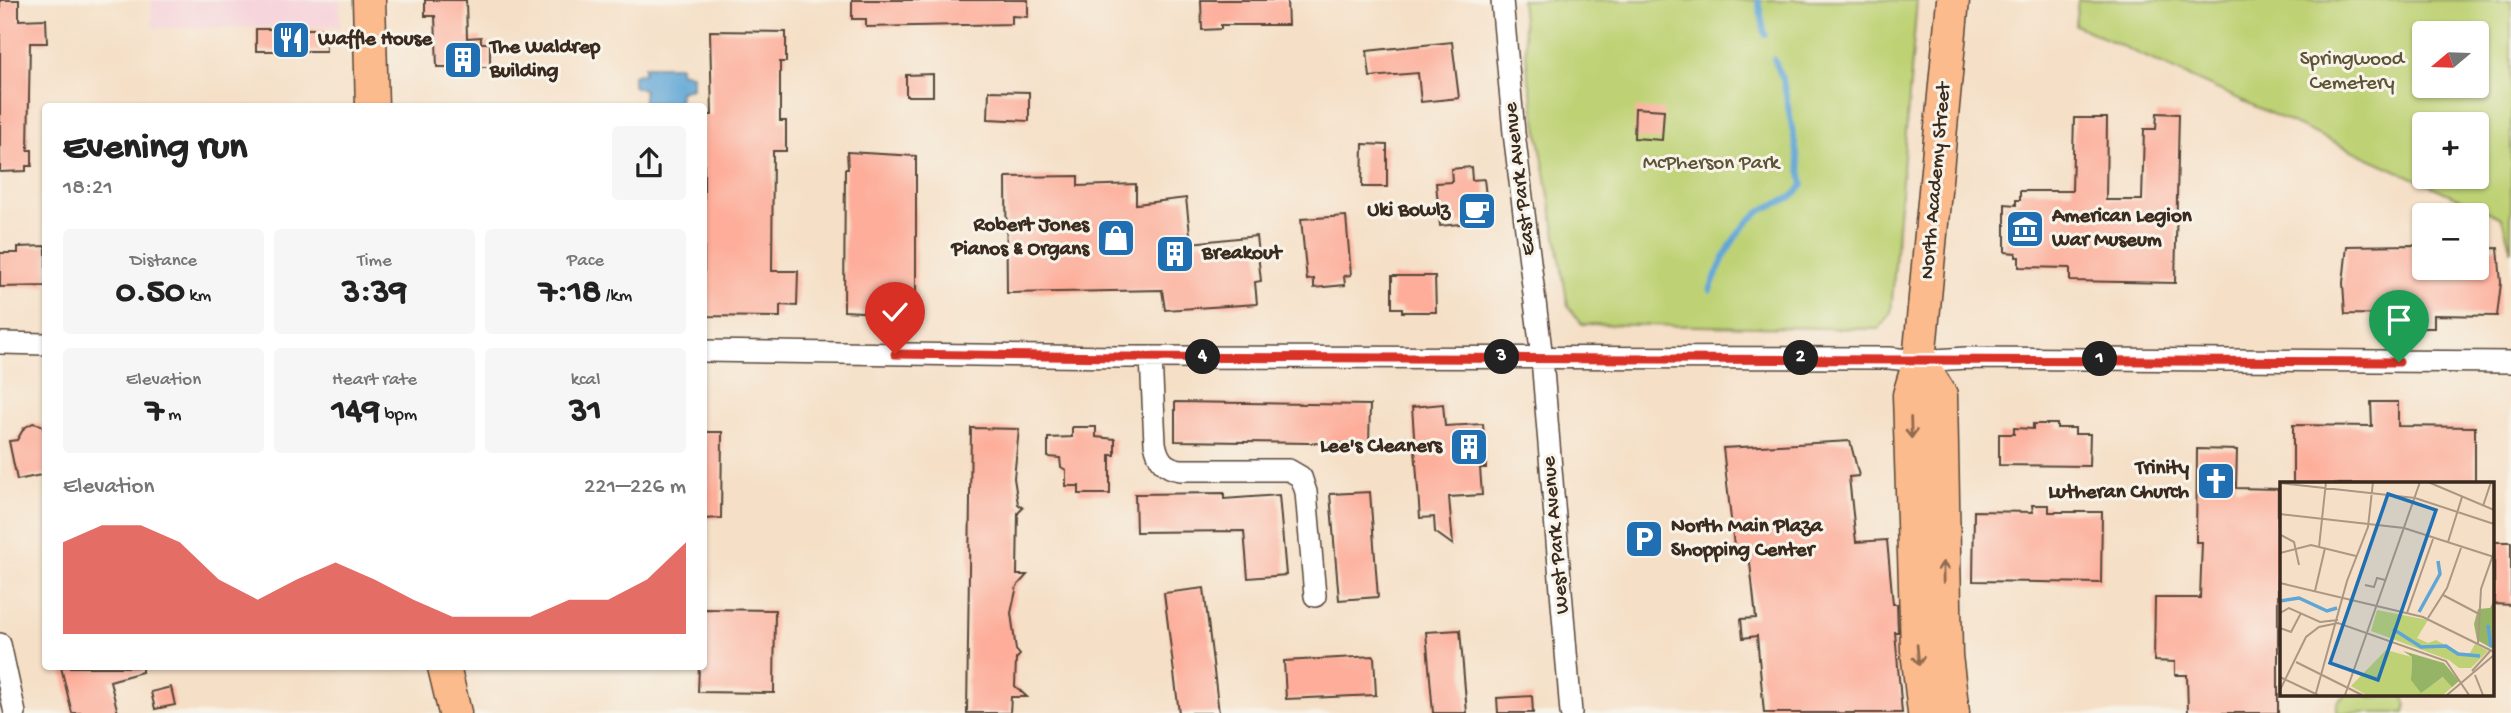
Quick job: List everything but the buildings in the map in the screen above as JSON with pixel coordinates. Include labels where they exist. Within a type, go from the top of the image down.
[{"type":"highway","points":[[369,0],[372,103]]},
{"type":"highway","name":"North Academy Street","points":[[1924,713],[1917,650],[1909,395],[1919,361],[1953,0]]},
{"type":"highway","points":[[1919,361],[1941,395],[1946,656],[1953,713]]},
{"type":"highway","points":[[445,670],[455,713]]},
{"type":"street","name":"East Park Avenue","points":[[1502,0],[1514,133],[1542,358]]},
{"type":"street","points":[[0,343],[42,344]]},
{"type":"street","points":[[707,351],[1152,357],[2511,362]]},
{"type":"street","points":[[1152,357],[1155,443],[1158,455],[1167,467],[1181,470],[1289,470],[1301,477],[1306,492],[1315,596]]},
{"type":"street","name":"West Park Avenue","points":[[1542,358],[1572,713]]},
{"type":"street","points":[[0,644],[15,713]]},
{"type":"shaded area","points":[[152,0],[340,0],[340,26],[153,28]]},
{"type":"green space","name":"McPherson Park","points":[[1521,0],[1917,0],[1891,312],[1879,329],[1582,324],[1568,306],[1528,74]]},
{"type":"green space","name":"Springwood Cemetery","points":[[2078,0],[2511,0],[2511,251],[2502,218],[2489,212],[2489,203],[2469,203],[2438,189],[2489,189],[2489,112],[2412,112],[2412,177],[2075,25]]},
{"type":"green space","points":[[2344,696],[2403,696],[2407,704],[2405,713],[2337,713],[2337,702]]},
{"type":"water","points":[[644,66],[680,66],[680,72],[692,75],[692,88],[680,91],[679,103],[644,103],[644,90],[633,86],[633,75],[644,73]]},
{"type":"waterway","points":[[1758,0],[1765,35]]},
{"type":"waterway","points":[[1710,290],[1741,229],[1757,214],[1791,197],[1803,185],[1783,80],[1774,59]]},
{"type":"place","name":"Waffle House","points":[[291,40]]},
{"type":"place","name":"The Waldrep Building","points":[[463,60]]},
{"type":"place","name":"Uki Bowlz","points":[[1477,211]]},
{"type":"place","name":"American Legion War Museum","points":[[2025,229]]},
{"type":"place","name":"Robert Jones Pianos & Organs","points":[[1116,238]]},
{"type":"place","name":"Breakout","points":[[1175,254]]},
{"type":"place","name":"Lee's Cleaners","points":[[1469,447]]},
{"type":"place","name":"Trinity Lutheran Church","points":[[2216,481]]},
{"type":"place","name":"North Main Plaza Shopping Center","points":[[1644,539]]},
{"type":"route","points":[[895,354],[2399,362]]}]
